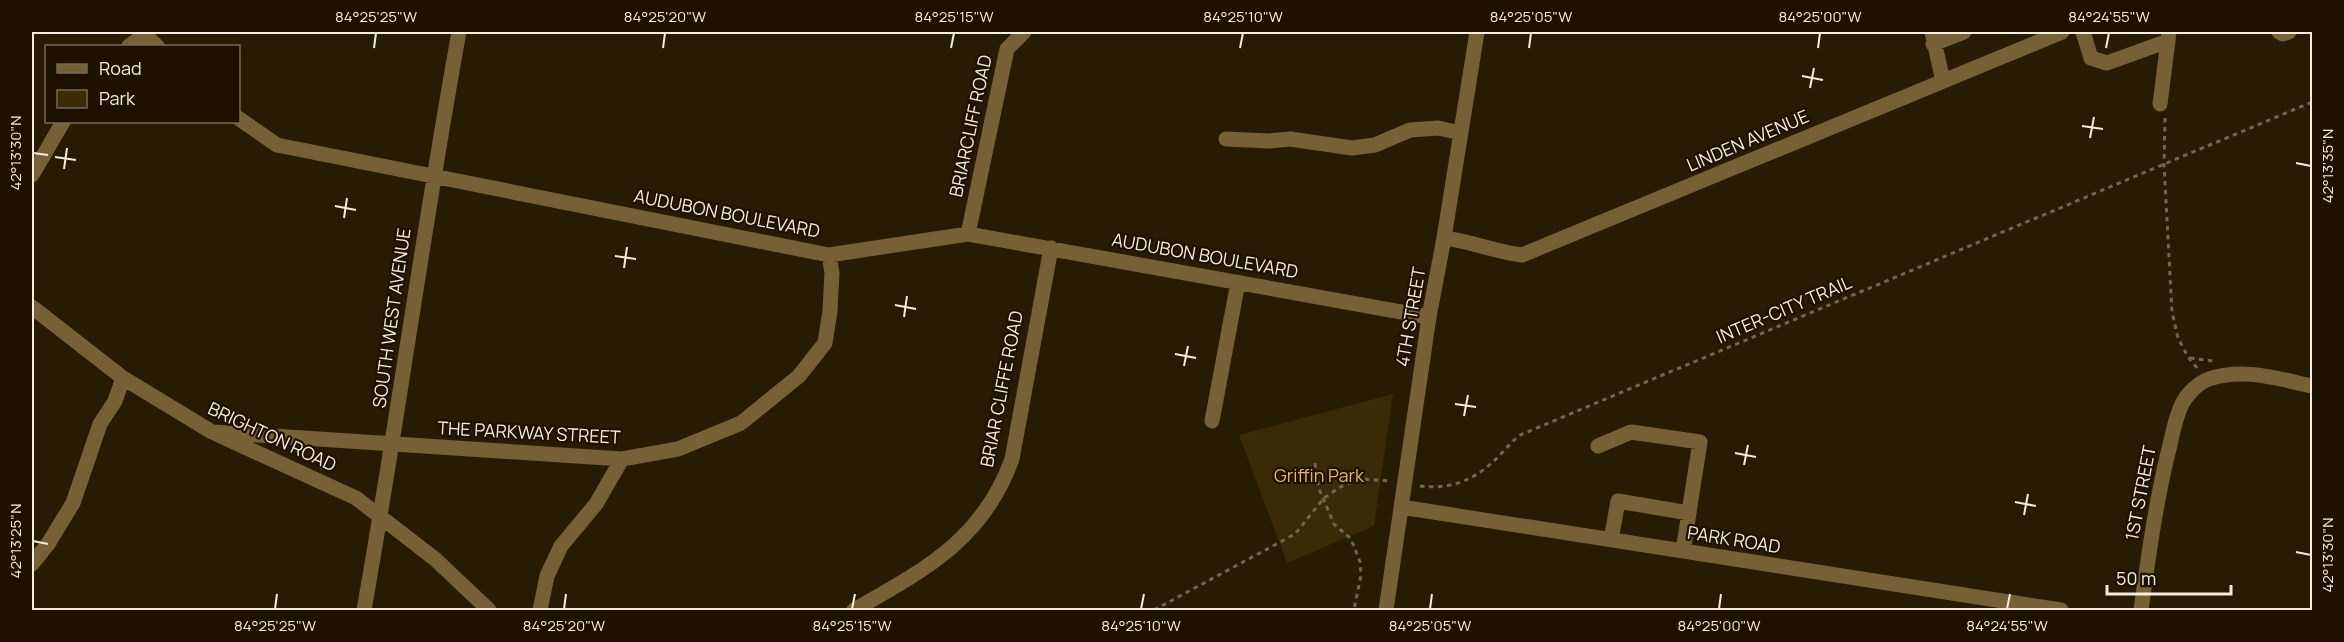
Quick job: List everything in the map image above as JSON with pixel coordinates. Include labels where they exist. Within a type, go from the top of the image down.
[{"type":"street","name":"SOUTH WEST AVENUE","points":[[364,610],[381,516],[433,174],[459,32]]},
{"type":"street","name":"BRIARCLIFF ROAD","points":[[968,234],[1007,49],[1024,32]]},
{"type":"street","name":"4TH STREET","points":[[1386,610],[1429,317],[1477,32]]},
{"type":"street","points":[[1943,81],[1933,38],[1964,32]]},
{"type":"street","name":"LINDEN AVENUE","points":[[1444,238],[1464,240],[1505,254],[1522,255],[2059,32]]},
{"type":"street","points":[[2083,32],[2091,58],[2107,63],[2169,36]]},
{"type":"street","points":[[2279,32],[2283,34],[2289,32]]},
{"type":"street","points":[[130,45],[146,33],[156,45]]},
{"type":"street","points":[[2160,104],[2169,36]]},
{"type":"street","name":"AUDUBON BOULEVARD","points":[[240,119],[277,145],[433,174],[830,255],[968,234],[1429,317]]},
{"type":"street","points":[[32,175],[62,123]]},
{"type":"street","points":[[1227,140],[1290,139],[1352,148],[1375,145],[1410,130],[1438,128],[1461,133]]},
{"type":"street","name":"BRIAR CLIFFE ROAD","points":[[854,610],[906,580],[955,546],[986,511],[1004,481],[1012,459],[1051,248]]},
{"type":"street","name":"THE PARKWAY STREET","points":[[212,432],[622,459],[678,449],[741,423],[799,375],[825,343],[830,311],[832,273],[830,255]]},
{"type":"street","points":[[1212,421],[1238,282]]},
{"type":"street","name":"BRIGHTON ROAD","points":[[32,307],[123,378],[212,432],[356,498],[435,559],[489,610]]},
{"type":"street","points":[[2207,380],[2229,374],[2250,373],[2313,386]]},
{"type":"street","points":[[32,564],[48,544],[73,503],[100,424],[115,401],[123,378]]},
{"type":"street","name":"1ST STREET","points":[[2140,610],[2156,506],[2176,421],[2183,402],[2194,389],[2207,380]]},
{"type":"street","points":[[1598,446],[1631,432],[1700,442],[1683,551]]},
{"type":"street","points":[[540,610],[547,576],[561,546],[596,504],[622,459]]},
{"type":"street","points":[[1611,540],[1618,501],[1689,513]]},
{"type":"street","name":"PARK ROAD","points":[[1401,507],[2061,610]]},
{"type":"path","name":"INTER-CITY TRAIL","points":[[1422,486],[1439,488],[1467,480],[1496,459],[1520,435],[2313,102]]},
{"type":"path","points":[[2160,104],[2166,122],[2164,164],[2172,312],[2178,338],[2188,357],[2207,380]]},
{"type":"path","points":[[1316,463],[1319,489],[1334,524],[1351,539],[1360,562],[1361,575],[1354,610]]},
{"type":"path","points":[[1154,610],[1295,534],[1324,498],[1342,486],[1362,479],[1380,480]]},
{"type":"green space","name":"Griffin Park","points":[[1393,394],[1374,526],[1287,563],[1239,435]]}]
